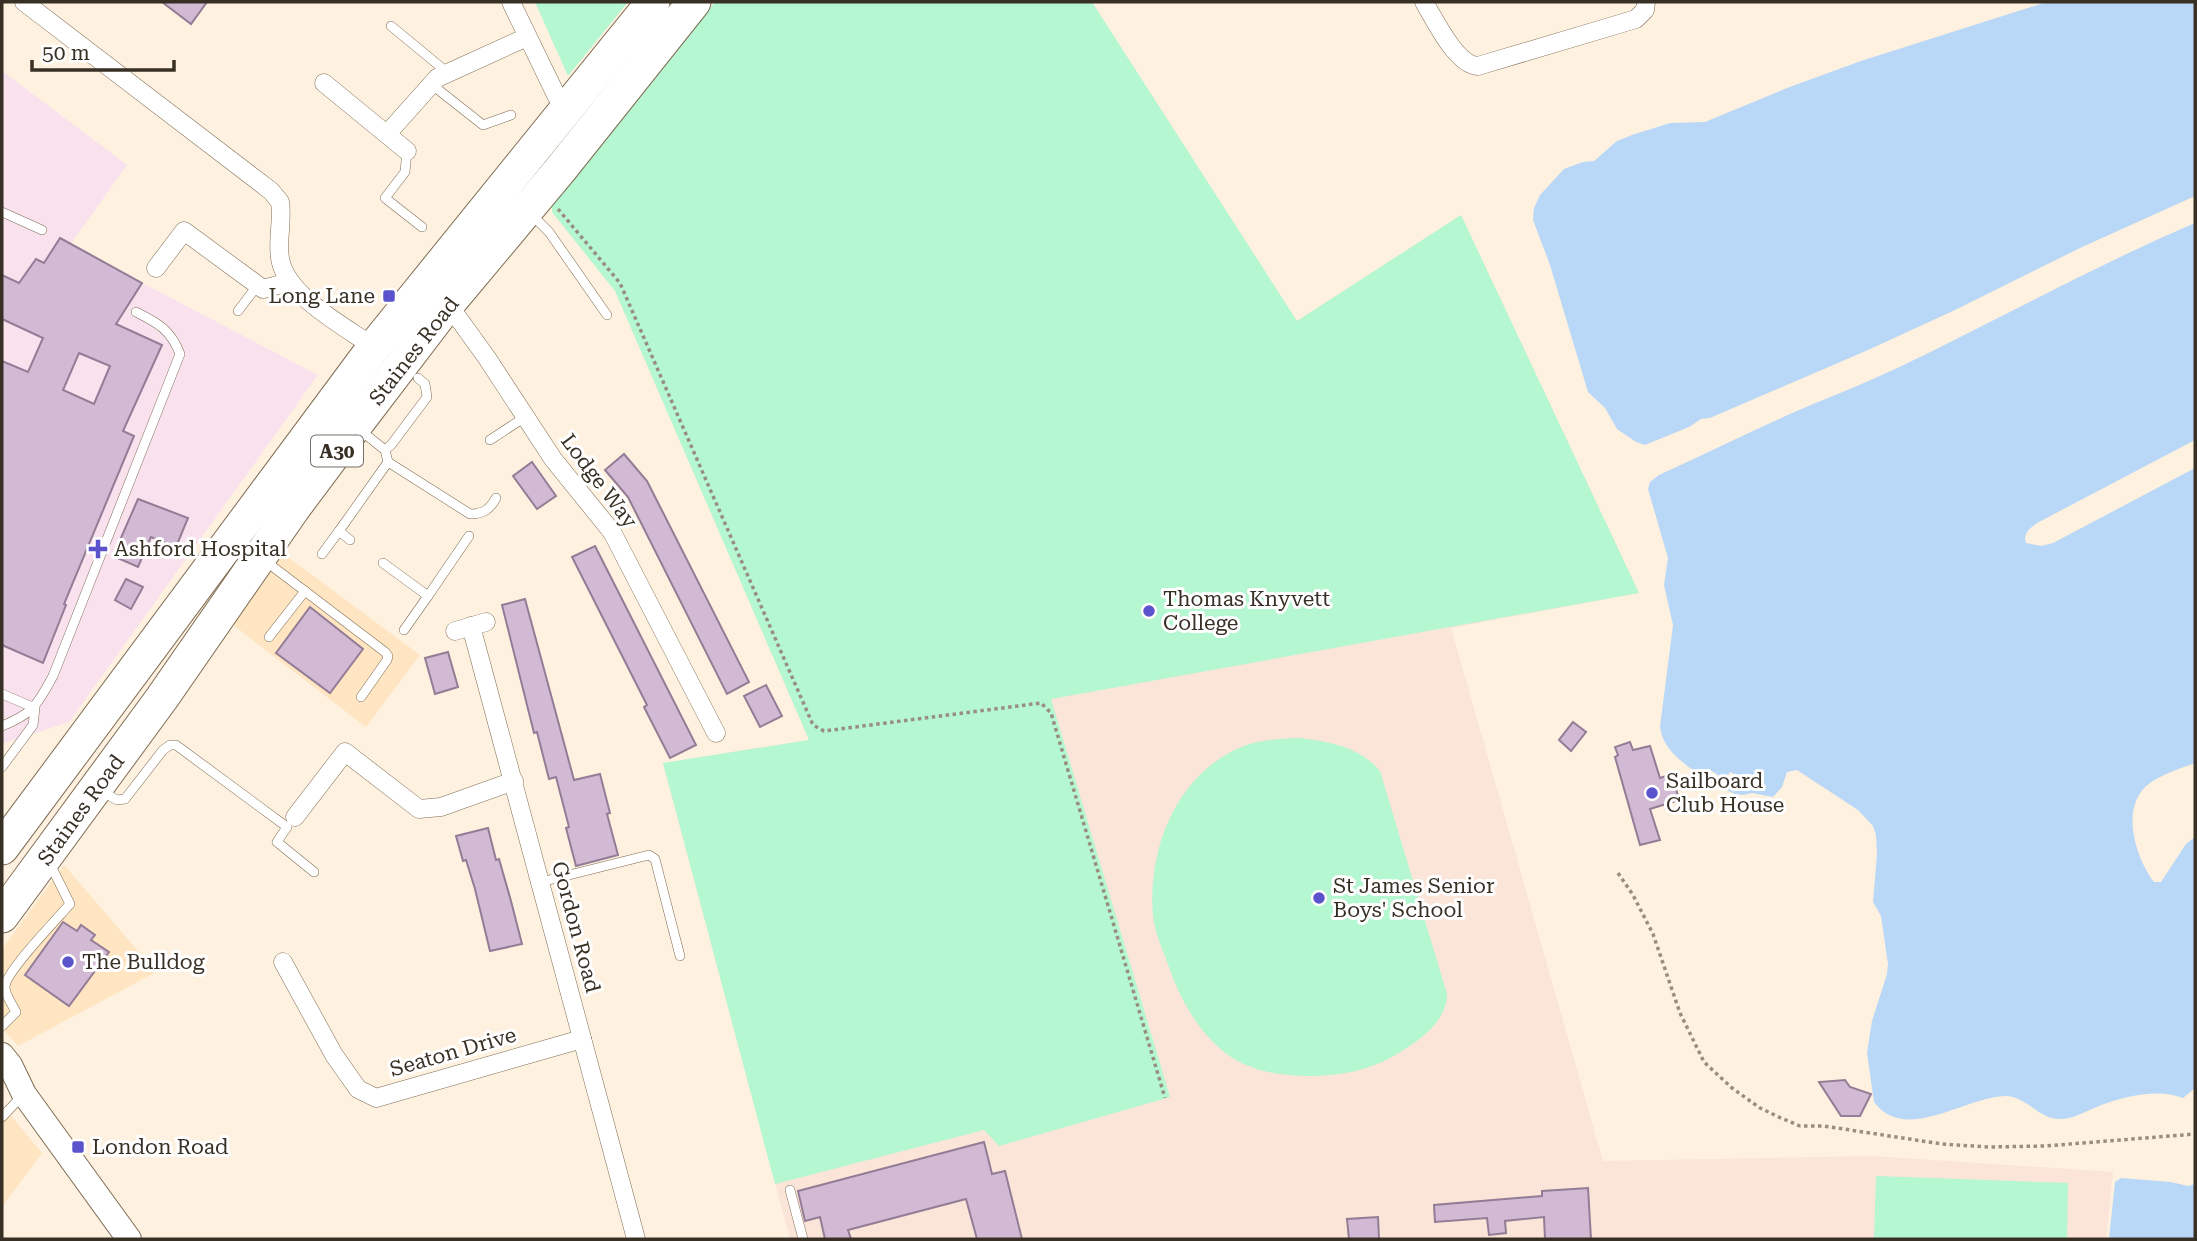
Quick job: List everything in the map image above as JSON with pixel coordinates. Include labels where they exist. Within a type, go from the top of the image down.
[{"type":"highway","name":"Staines Road","points":[[2,848],[373,347],[653,2]]},
{"type":"highway","name":"Staines Road","points":[[2,916],[97,789],[355,426],[448,304],[540,209],[694,2]]},
{"type":"main road","points":[[2,1055],[24,1094],[129,1239]]},
{"type":"main road","points":[[2,1079],[24,1094]]},
{"type":"street","points":[[24,2],[271,191],[280,202],[280,259],[289,282],[320,309],[373,347]]},
{"type":"street","points":[[511,2],[560,102],[567,108]]},
{"type":"street","points":[[1424,2],[1461,59],[1478,66],[1636,19],[1646,6]]},
{"type":"street","points":[[387,134],[437,78],[527,37]]},
{"type":"street","points":[[324,83],[407,151]]},
{"type":"street","points":[[156,268],[184,231],[263,289],[289,282]]},
{"type":"street","name":"Lodge Way","points":[[448,304],[553,459],[612,532],[716,733]]},
{"type":"street","name":"Gordon Road","points":[[471,626],[636,1239]]},
{"type":"street","points":[[295,817],[345,752],[419,809],[441,807],[514,781]]},
{"type":"street","name":"Seaton Drive","points":[[284,962],[334,1055],[358,1089],[376,1098],[582,1039]]},
{"type":"lane","points":[[391,26],[448,73]]},
{"type":"lane","points":[[431,84],[483,125],[511,115]]},
{"type":"lane","points":[[407,151],[405,172],[385,198],[422,227]]},
{"type":"lane","points":[[540,209],[549,232],[607,315]]},
{"type":"lane","points":[[2,212],[42,230]]},
{"type":"lane","points":[[238,311],[257,286]]},
{"type":"lane","points":[[2,726],[20,719],[35,708],[54,676],[180,354],[174,338],[157,322],[136,312]]},
{"type":"lane","points":[[385,450],[427,397],[425,384],[418,378]]},
{"type":"lane","points":[[490,440],[525,417]]},
{"type":"lane","points":[[355,426],[385,450],[388,462],[471,513],[478,514],[490,509],[496,498]]},
{"type":"lane","points":[[322,554],[388,462]]},
{"type":"lane","points":[[339,531],[350,540]]},
{"type":"lane","points":[[404,630],[469,536]]},
{"type":"lane","points":[[260,557],[388,656],[361,697]]},
{"type":"lane","points":[[383,563],[428,596]]},
{"type":"lane","points":[[269,637],[305,591]]},
{"type":"lane","points":[[2,694],[35,708]]},
{"type":"lane","points":[[2,767],[33,725],[35,708]]},
{"type":"lane","points":[[97,789],[117,800],[125,799],[163,750],[170,744],[176,745],[287,827],[277,842],[314,872]]},
{"type":"lane","points":[[541,882],[649,855],[655,859],[680,957]]},
{"type":"lane","points":[[2,1026],[16,1012],[5,992],[5,983],[21,960],[70,904],[47,856]]},
{"type":"lane","points":[[2,1117],[24,1094]]},
{"type":"lane","points":[[790,1189],[803,1239]]},
{"type":"path","points":[[540,209],[559,209],[620,283],[813,725],[824,731],[1041,703],[1051,713],[1165,1098]]},
{"type":"path","points":[[1618,873],[1653,934],[1680,1013],[1704,1062],[1732,1088],[1760,1108],[1781,1118],[1800,1126],[1825,1126],[1942,1144],[1988,1147],[2045,1146],[2195,1134]]},
{"type":"shaded area","name":"Thomas Knyvett College","points":[[715,2],[1092,2],[1297,321],[1461,215],[1639,593],[1451,628],[1603,1161],[1872,1156],[2113,1172],[2106,1239],[790,1239],[663,763],[809,740],[615,291],[552,212],[552,204]]},
{"type":"shaded area","name":"Ashford Hospital","points":[[2,71],[127,165],[70,245],[318,375],[69,722],[2,744]]},
{"type":"shaded area","points":[[284,554],[420,655],[366,727],[232,624]]},
{"type":"shaded area","points":[[64,865],[156,972],[18,1046],[2,1028],[2,949]]},
{"type":"shaded area","points":[[2,1105],[42,1153],[2,1207]]},
{"type":"green space","points":[[535,2],[628,2],[568,76]]},
{"type":"green space","name":"Thomas Knyvett College","points":[[715,2],[1092,2],[1297,321],[1461,215],[1639,593],[1051,699],[1170,1097],[999,1146],[984,1130],[775,1184],[663,763],[809,740],[615,291],[552,212],[552,204]]},
{"type":"green space","points":[[1301,738],[1354,751],[1380,771],[1447,994],[1441,1015],[1435,1024],[1409,1047],[1370,1067],[1325,1076],[1266,1071],[1239,1062],[1220,1049],[1193,1017],[1179,992],[1153,916],[1152,891],[1161,840],[1184,794],[1201,774],[1221,758],[1244,746]]},
{"type":"green space","points":[[1876,1176],[2068,1183],[2067,1239],[1874,1239]]},
{"type":"water","points":[[2047,2],[2195,2],[2195,196],[1868,350],[1645,445],[1617,429],[1605,408],[1588,392],[1550,265],[1533,220],[1534,208],[1540,195],[1564,169],[1594,161],[1617,141],[1632,135],[1670,123],[1705,122],[1861,61]]},
{"type":"water","points":[[2195,223],[2195,440],[2037,523],[2027,532],[2025,540],[2026,543],[2041,546],[2053,543],[2195,468],[2195,763],[2166,774],[2150,783],[2140,793],[2135,804],[2133,831],[2141,859],[2154,882],[2161,882],[2186,844],[2195,837],[2195,1088],[2183,1098],[2162,1094],[2140,1095],[2063,1119],[2051,1118],[2019,1099],[2005,1096],[1989,1098],[1919,1119],[1902,1119],[1887,1114],[1874,1102],[1867,1053],[1872,1021],[1888,964],[1881,916],[1873,902],[1877,855],[1873,826],[1858,810],[1797,770],[1787,772],[1782,787],[1773,797],[1752,793],[1735,794],[1709,782],[1712,777],[1727,786],[1734,774],[1730,772],[1725,780],[1709,769],[1705,779],[1677,757],[1666,744],[1660,727],[1673,625],[1664,585],[1668,558],[1648,489],[1650,482],[1659,475],[1893,370]]},
{"type":"water","points":[[2121,1178],[2188,1186],[2195,1184],[2195,1239],[2109,1239],[2115,1182]]},
{"type":"building","points":[[162,2],[207,2],[191,24]]},
{"type":"building","points":[[60,238],[142,283],[116,324],[162,345],[123,431],[134,436],[64,604],[66,605],[43,663],[2,645],[2,361],[28,372],[43,338],[2,319],[2,275],[19,283],[36,259],[44,263]],"holes":[[[79,353],[110,366],[94,404],[63,390]]]},
{"type":"building","points":[[624,454],[647,481],[749,682],[727,694],[628,497],[605,470]]},
{"type":"building","points":[[532,462],[556,496],[537,509],[513,476]]},
{"type":"building","points":[[138,499],[188,518],[176,547],[151,537],[138,567],[113,556]]},
{"type":"building","points":[[595,546],[696,745],[670,758],[644,707],[647,705],[572,557]]},
{"type":"building","points":[[126,579],[143,587],[131,609],[115,600]]},
{"type":"building","points":[[525,599],[574,780],[600,774],[618,855],[576,866],[556,777],[549,779],[537,732],[534,733],[502,605]]},
{"type":"building","points":[[310,607],[363,649],[330,693],[276,653]]},
{"type":"building","points":[[448,652],[458,687],[435,694],[425,658]]},
{"type":"building","points":[[766,685],[782,716],[760,727],[744,696]]},
{"type":"building","points":[[1573,722],[1586,732],[1571,751],[1559,740]]},
{"type":"building","name":"Sailboard Club House","points":[[1630,742],[1633,750],[1650,746],[1660,778],[1672,774],[1679,800],[1650,809],[1660,840],[1640,845],[1615,757],[1618,755],[1615,747]]},
{"type":"building","points":[[488,828],[522,944],[490,951],[475,889],[456,836]]},
{"type":"building","name":"The Bulldog","points":[[63,922],[77,931],[81,925],[95,935],[91,940],[109,952],[69,1006],[25,975]]},
{"type":"building","points":[[1845,1080],[1850,1087],[1871,1094],[1860,1116],[1841,1116],[1819,1082]]},
{"type":"building","points":[[984,1142],[992,1174],[1005,1171],[1022,1239],[977,1239],[966,1199],[848,1230],[851,1239],[825,1239],[820,1217],[805,1221],[798,1191]]},
{"type":"building","points":[[1588,1188],[1591,1239],[1545,1239],[1544,1217],[1505,1221],[1506,1233],[1489,1235],[1487,1218],[1435,1222],[1434,1205],[1542,1196],[1542,1191]]},
{"type":"building","points":[[1378,1217],[1379,1239],[1349,1239],[1347,1219]]},
{"type":"place","name":"Long Lane","points":[[389,296]]},
{"type":"place","name":"Ashford Hospital","points":[[98,549]]},
{"type":"place","name":"Thomas Knyvett College","points":[[1149,611]]},
{"type":"place","name":"Sailboard Club House","points":[[1652,793]]},
{"type":"place","name":"St James Senior Boys' School","points":[[1319,898]]},
{"type":"place","name":"The Bulldog","points":[[68,962]]},
{"type":"place","name":"London Road","points":[[78,1147]]}]
